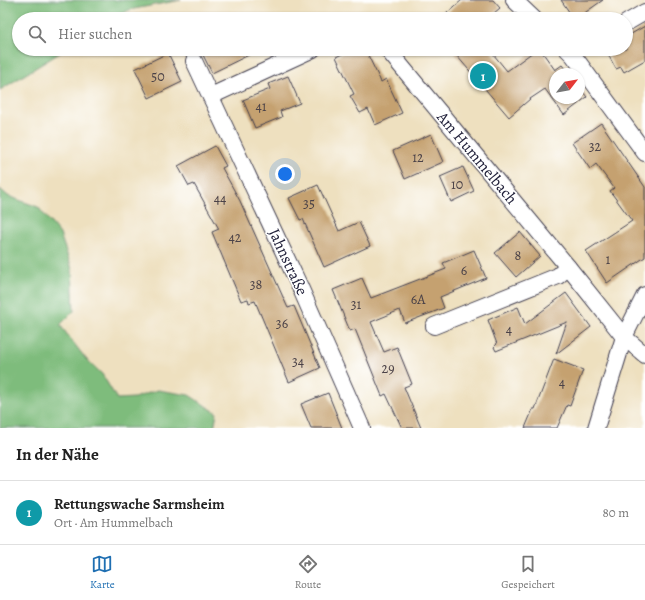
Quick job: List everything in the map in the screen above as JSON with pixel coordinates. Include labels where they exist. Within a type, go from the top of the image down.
[{"type":"street","points":[[514,0],[527,12]]},
{"type":"street","points":[[633,19],[645,12]]},
{"type":"street","points":[[211,96],[298,56]]},
{"type":"street","name":"Am Hummelbach","points":[[392,56],[568,267],[624,337],[645,355]]},
{"type":"street","points":[[577,56],[645,153]]},
{"type":"street","name":"Jahnstraße","points":[[194,61],[300,287],[362,428]]},
{"type":"street","points":[[434,326],[558,276],[568,267]]},
{"type":"street","points":[[596,428],[624,337],[645,295]]},
{"type":"green space","points":[[0,0],[181,0],[129,10],[126,12],[12,12],[12,56],[55,56],[0,90]]},
{"type":"green space","points":[[0,189],[8,196],[38,207],[60,234],[72,269],[74,311],[60,325],[86,359],[102,374],[117,399],[134,398],[158,390],[189,395],[217,413],[214,428],[0,428]]},
{"type":"building","points":[[462,0],[493,0],[500,8],[495,12],[448,12]]},
{"type":"building","points":[[561,0],[603,0],[586,12],[569,12]]},
{"type":"building","points":[[645,26],[645,60],[624,72],[621,67],[616,69],[609,56],[633,56],[633,33]]},
{"type":"building","points":[[162,56],[169,56],[182,82],[149,98],[135,69]]},
{"type":"building","points":[[204,56],[247,56],[212,73]]},
{"type":"building","points":[[368,56],[381,82],[386,79],[402,113],[375,125],[368,109],[360,113],[350,96],[354,94],[336,57]]},
{"type":"building","points":[[457,56],[495,56],[507,71],[527,56],[545,56],[554,68],[549,68],[549,94],[545,89],[530,99],[509,117]]},
{"type":"building","points":[[288,76],[300,103],[280,111],[282,117],[255,128],[243,100],[270,89],[268,84]]},
{"type":"building","points":[[556,104],[578,104],[564,115]]},
{"type":"building","points":[[601,123],[645,187],[645,257],[607,283],[586,251],[632,221],[610,191],[614,188],[596,164],[590,169],[572,143]]},
{"type":"building","points":[[431,134],[443,162],[405,179],[393,151]]},
{"type":"building","points":[[215,146],[226,166],[222,168],[240,201],[287,306],[288,308],[294,306],[320,368],[289,382],[255,301],[249,303],[248,299],[241,301],[212,232],[219,229],[194,184],[189,186],[178,166]]},
{"type":"building","points":[[463,167],[474,191],[451,202],[440,177]]},
{"type":"building","points":[[318,185],[339,231],[359,222],[370,246],[324,267],[303,219],[300,220],[289,198]]},
{"type":"building","points":[[520,232],[540,256],[516,277],[495,253]]},
{"type":"building","points":[[474,250],[486,278],[440,297],[444,308],[405,323],[400,310],[371,322],[384,352],[397,347],[412,384],[404,387],[421,428],[402,428],[386,394],[382,396],[355,329],[350,331],[333,290],[362,278],[371,298],[446,269],[443,263]]},
{"type":"building","points":[[566,293],[591,327],[556,354],[567,322],[496,351],[494,347],[497,344],[488,320],[518,307],[525,324]]},
{"type":"building","points":[[554,359],[583,370],[570,406],[567,405],[557,428],[525,428],[533,409],[535,409]]},
{"type":"building","points":[[328,393],[342,428],[311,428],[301,404]]},
{"type":"place","name":"Rettungswache Sarmsheim","points":[[483,76]]}]
